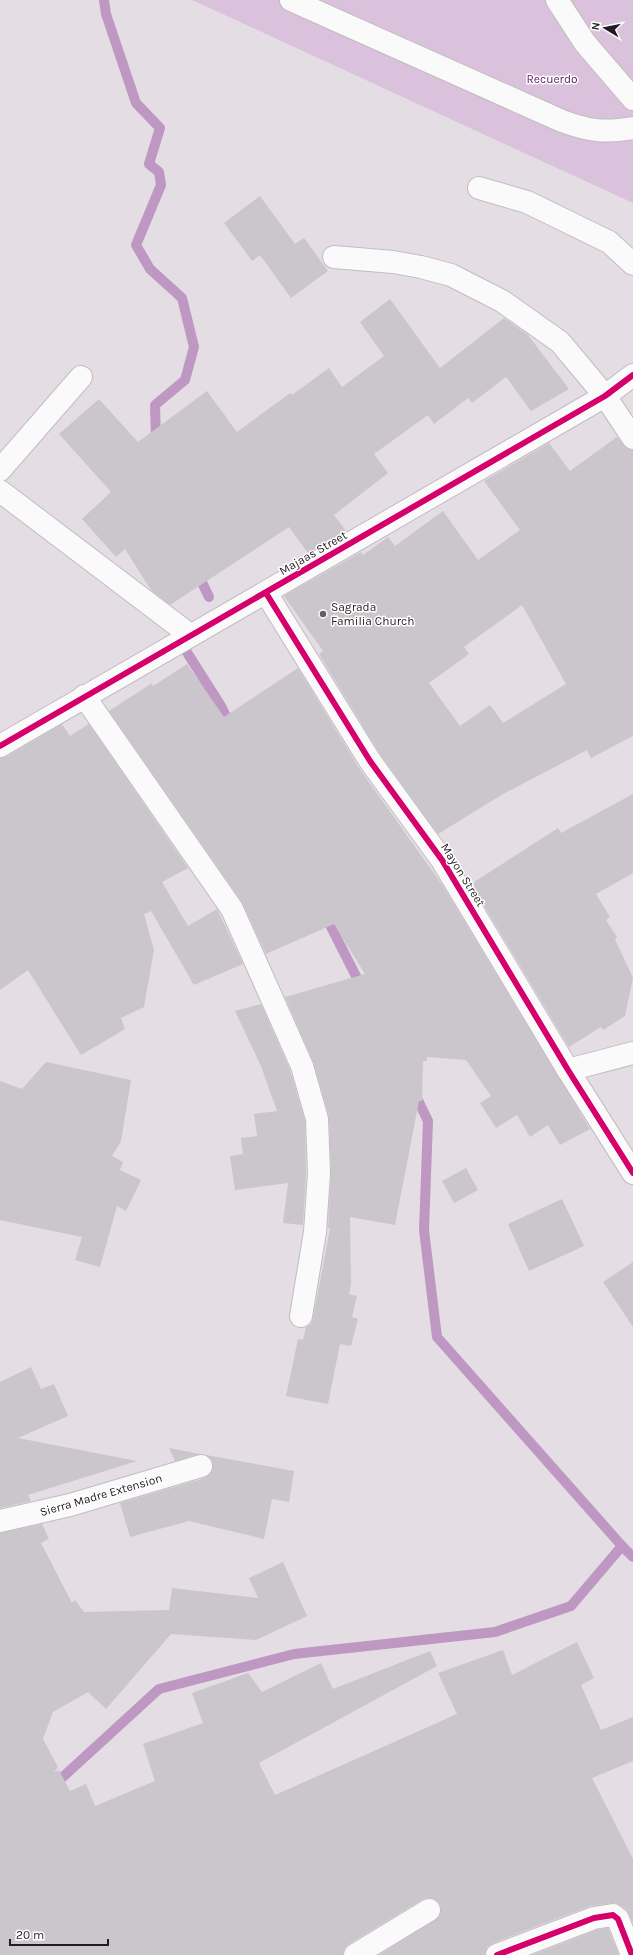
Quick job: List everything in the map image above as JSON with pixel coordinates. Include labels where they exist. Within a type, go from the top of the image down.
[{"type":"street","points":[[292,0],[585,130],[609,132],[633,128]]},
{"type":"street","points":[[557,0],[585,43],[633,99]]},
{"type":"street","points":[[479,188],[527,202],[609,242],[633,264]]},
{"type":"street","points":[[334,257],[393,262],[451,274],[502,301],[560,342],[605,396],[633,438]]},
{"type":"street","name":"Majaas Street","points":[[0,746],[190,635],[266,594],[605,396],[633,375]]},
{"type":"street","points":[[0,470],[81,377]]},
{"type":"street","points":[[0,491],[190,635]]},
{"type":"street","name":"Mayon Street","points":[[266,594],[370,762],[442,860],[568,1070],[633,1173]]},
{"type":"street","points":[[84,696],[232,909],[302,1066],[317,1119],[319,1173],[316,1232],[301,1316]]},
{"type":"street","points":[[568,1070],[633,1053]]},
{"type":"street","name":"Sierra Madre Extension","points":[[0,1521],[70,1505],[201,1466]]},
{"type":"street","points":[[355,1955],[429,1910]]},
{"type":"street","points":[[498,1955],[594,1918],[613,1915],[618,1920],[631,1947]]},
{"type":"green space","name":"Recuerdo","points":[[192,0],[633,0],[633,203]]},
{"type":"building","points":[[260,196],[295,244],[304,238],[328,271],[291,298],[260,255],[252,261],[224,223]]},
{"type":"building","points":[[390,299],[440,368],[504,318],[528,335],[569,389],[531,411],[506,377],[472,403],[468,398],[434,424],[428,415],[374,454],[388,473],[334,515],[346,531],[308,553],[289,527],[170,605],[151,590],[125,549],[116,557],[82,519],[111,492],[59,434],[99,399],[138,442],[207,391],[237,432],[290,393],[292,395],[329,368],[342,387],[384,356],[360,322]]},
{"type":"building","points":[[617,437],[627,449],[633,450],[633,736],[591,758],[587,750],[503,794],[438,834],[380,754],[319,654],[323,651],[284,596],[361,552],[363,555],[388,537],[395,546],[443,511],[478,560],[520,530],[484,481],[549,443],[570,471]],"holes":[[[522,605],[566,684],[503,723],[490,705],[460,726],[429,683],[469,654],[464,647]]]},
{"type":"building","points":[[187,664],[224,717],[298,668],[359,768],[443,886],[590,1129],[560,1145],[548,1125],[530,1137],[517,1115],[496,1128],[480,1103],[491,1096],[466,1060],[427,1057],[427,1061],[423,1061],[422,1101],[419,1101],[395,1225],[350,1217],[351,1284],[349,1294],[357,1296],[352,1317],[358,1319],[351,1346],[340,1344],[328,1404],[286,1396],[298,1339],[303,1340],[306,1327],[311,1324],[313,1318],[330,1229],[328,1228],[331,1173],[329,1116],[313,1061],[285,997],[365,974],[334,924],[266,954],[242,902],[109,711],[152,683],[153,686]]},
{"type":"building","points":[[62,724],[70,736],[89,724],[188,868],[162,882],[188,926],[217,909],[243,964],[194,985],[151,911],[144,914],[154,950],[144,1007],[121,1018],[125,1029],[81,1055],[28,970],[0,990],[0,758],[6,757]]},
{"type":"building","points":[[633,794],[633,873],[596,894],[610,917],[606,920],[617,937],[615,939],[633,978],[625,1016],[603,1030],[601,1027],[569,1047],[471,884],[558,828],[561,833]]},
{"type":"building","points":[[261,1004],[290,1070],[305,1121],[306,1173],[303,1225],[283,1223],[288,1183],[235,1190],[230,1156],[243,1154],[241,1138],[257,1136],[254,1114],[277,1111],[261,1066],[235,1011]]},
{"type":"building","points":[[46,1062],[131,1080],[121,1141],[112,1156],[123,1162],[120,1170],[141,1180],[126,1211],[117,1206],[100,1267],[75,1260],[82,1237],[0,1220],[0,1081],[22,1089]]},
{"type":"building","points":[[466,1168],[478,1190],[454,1203],[442,1181]]},
{"type":"building","points":[[562,1199],[584,1246],[529,1271],[508,1224]]},
{"type":"building","points":[[633,1262],[633,1327],[603,1282]]},
{"type":"building","points":[[31,1367],[41,1389],[54,1384],[68,1416],[18,1438],[137,1461],[28,1495],[31,1501],[0,1508],[0,1382]]},
{"type":"building","points":[[169,1448],[200,1454],[175,1461]]},
{"type":"building","points":[[206,1455],[294,1471],[289,1502],[272,1499],[264,1539],[189,1521],[130,1537],[120,1503],[205,1478],[213,1469],[213,1462]]},
{"type":"building","points":[[42,1524],[49,1539],[41,1543],[72,1603],[75,1600],[84,1612],[169,1610],[172,1588],[258,1598],[249,1578],[283,1562],[307,1616],[256,1640],[171,1634],[106,1709],[88,1692],[53,1712],[43,1739],[58,1767],[54,1772],[59,1770],[70,1791],[86,1784],[95,1806],[155,1781],[143,1744],[203,1723],[192,1693],[248,1673],[262,1692],[321,1663],[333,1689],[430,1651],[437,1666],[259,1763],[275,1795],[457,1714],[438,1673],[503,1650],[512,1675],[577,1642],[594,1678],[581,1685],[601,1730],[633,1717],[633,1761],[592,1778],[633,1859],[633,1923],[626,1909],[616,1903],[611,1903],[590,1906],[493,1943],[487,1947],[485,1955],[379,1955],[440,1916],[440,1904],[435,1899],[428,1898],[423,1899],[349,1944],[344,1949],[343,1955],[0,1955],[0,1533]]},
{"type":"building","points":[[608,1928],[619,1955],[532,1955],[597,1930]]},
{"type":"waterway","points":[[104,0],[106,14],[136,103],[160,128],[149,164],[159,172],[161,185],[136,245],[150,269],[182,298],[194,347],[185,380],[155,405],[156,441]]},
{"type":"waterway","points":[[197,572],[209,597]]},
{"type":"waterway","points":[[181,643],[221,706],[231,727]]},
{"type":"waterway","points":[[325,915],[362,988]]},
{"type":"waterway","points":[[413,1090],[428,1121],[424,1230],[437,1337],[622,1546]]},
{"type":"waterway","points":[[53,1786],[159,1689],[294,1654],[495,1632],[571,1606],[622,1546],[633,1557]]},
{"type":"cycle path","points":[[0,746],[605,396],[633,375]]},
{"type":"cycle path","points":[[266,593],[370,761],[442,860],[568,1070],[633,1173]]},
{"type":"cycle path","points":[[497,1955],[594,1918],[613,1915],[618,1919],[632,1955]]},
{"type":"place","name":"Sagrada Familia Church","points":[[323,614]]}]
